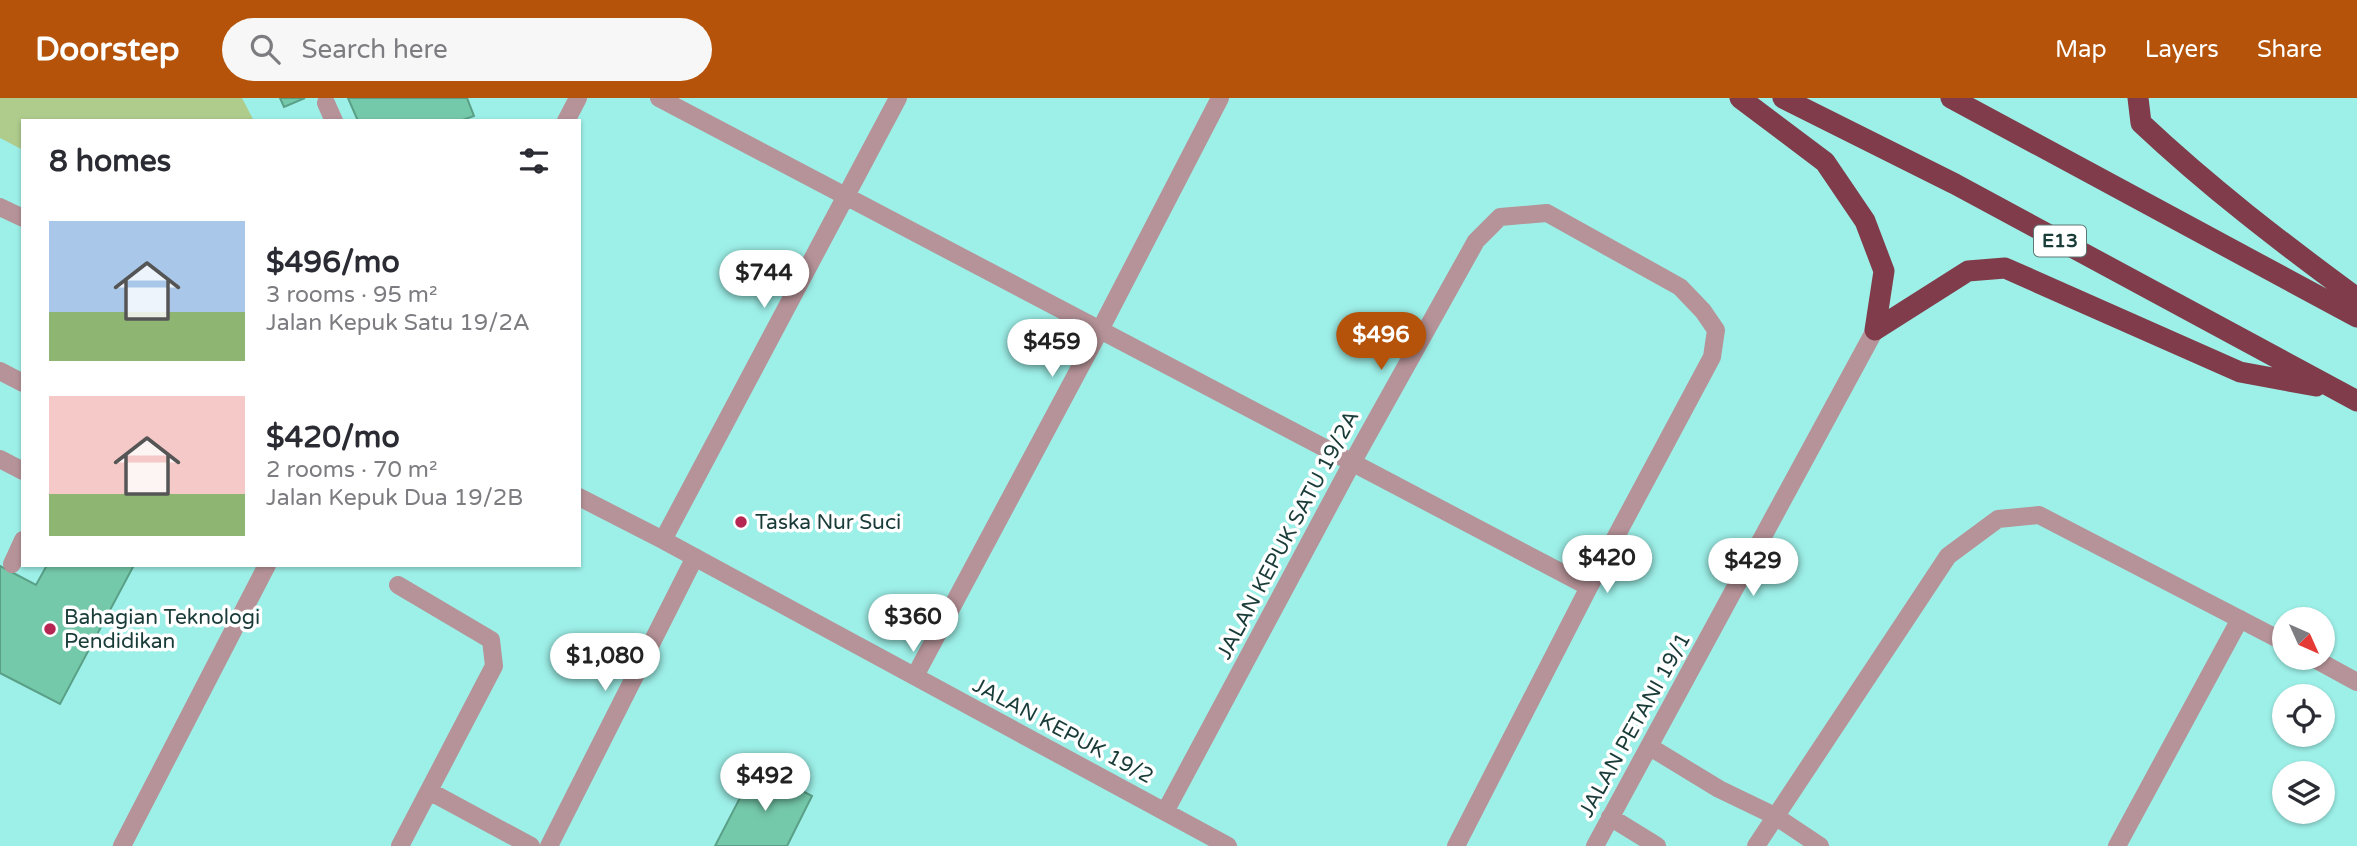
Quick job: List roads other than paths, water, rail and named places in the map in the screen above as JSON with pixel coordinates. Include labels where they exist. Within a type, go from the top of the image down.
[{"type":"highway","points":[[1740,98],[1825,162],[1865,220],[1884,271],[1875,330]]},
{"type":"highway","name":"E13","points":[[1783,98],[1955,184],[2357,401]]},
{"type":"highway","points":[[1951,98],[2357,317]]},
{"type":"highway","points":[[2138,98],[2141,123],[2187,166],[2357,299]]},
{"type":"highway","points":[[1875,330],[1968,271],[2005,268],[2240,372],[2335,389]]},
{"type":"street","points":[[567,119],[578,98]]},
{"type":"street","points":[[659,98],[1589,587],[1457,846]]},
{"type":"street","points":[[663,540],[898,98]]},
{"type":"street","points":[[915,677],[1220,98]]},
{"type":"street","points":[[326,103],[333,119]]},
{"type":"street","points":[[0,207],[21,217]]},
{"type":"street","name":"JALAN KEPUK SATU 19/2A","points":[[1165,812],[1352,463],[1476,241],[1500,217],[1547,213],[1680,287],[1703,311],[1716,330],[1712,357],[1589,587]]},
{"type":"street","name":"JALAN PETANI 19/1","points":[[1595,846],[1875,330]]},
{"type":"street","points":[[0,371],[21,382]]},
{"type":"street","points":[[0,459],[21,470]]},
{"type":"street","name":"JALAN KEPUK 19/2","points":[[581,498],[1228,846]]},
{"type":"street","points":[[1756,846],[1948,556],[1998,519],[2039,515],[2272,636]]},
{"type":"street","points":[[12,564],[21,544]]},
{"type":"street","points":[[549,846],[695,557]]},
{"type":"street","points":[[122,846],[266,567]]},
{"type":"street","points":[[398,585],[491,640],[494,666],[400,846]]},
{"type":"street","points":[[2117,846],[2240,619]]},
{"type":"street","points":[[2335,670],[2357,682]]},
{"type":"street","points":[[1650,747],[1719,789],[1775,816],[1820,846]]},
{"type":"street","points":[[429,791],[531,846]]},
{"type":"street","points":[[1610,817],[1657,846]]},
{"type":"place","name":"Taska Nur Suci","points":[[741,522]]},
{"type":"place","name":"Bahagian Teknologi Pendidikan","points":[[50,629]]}]
